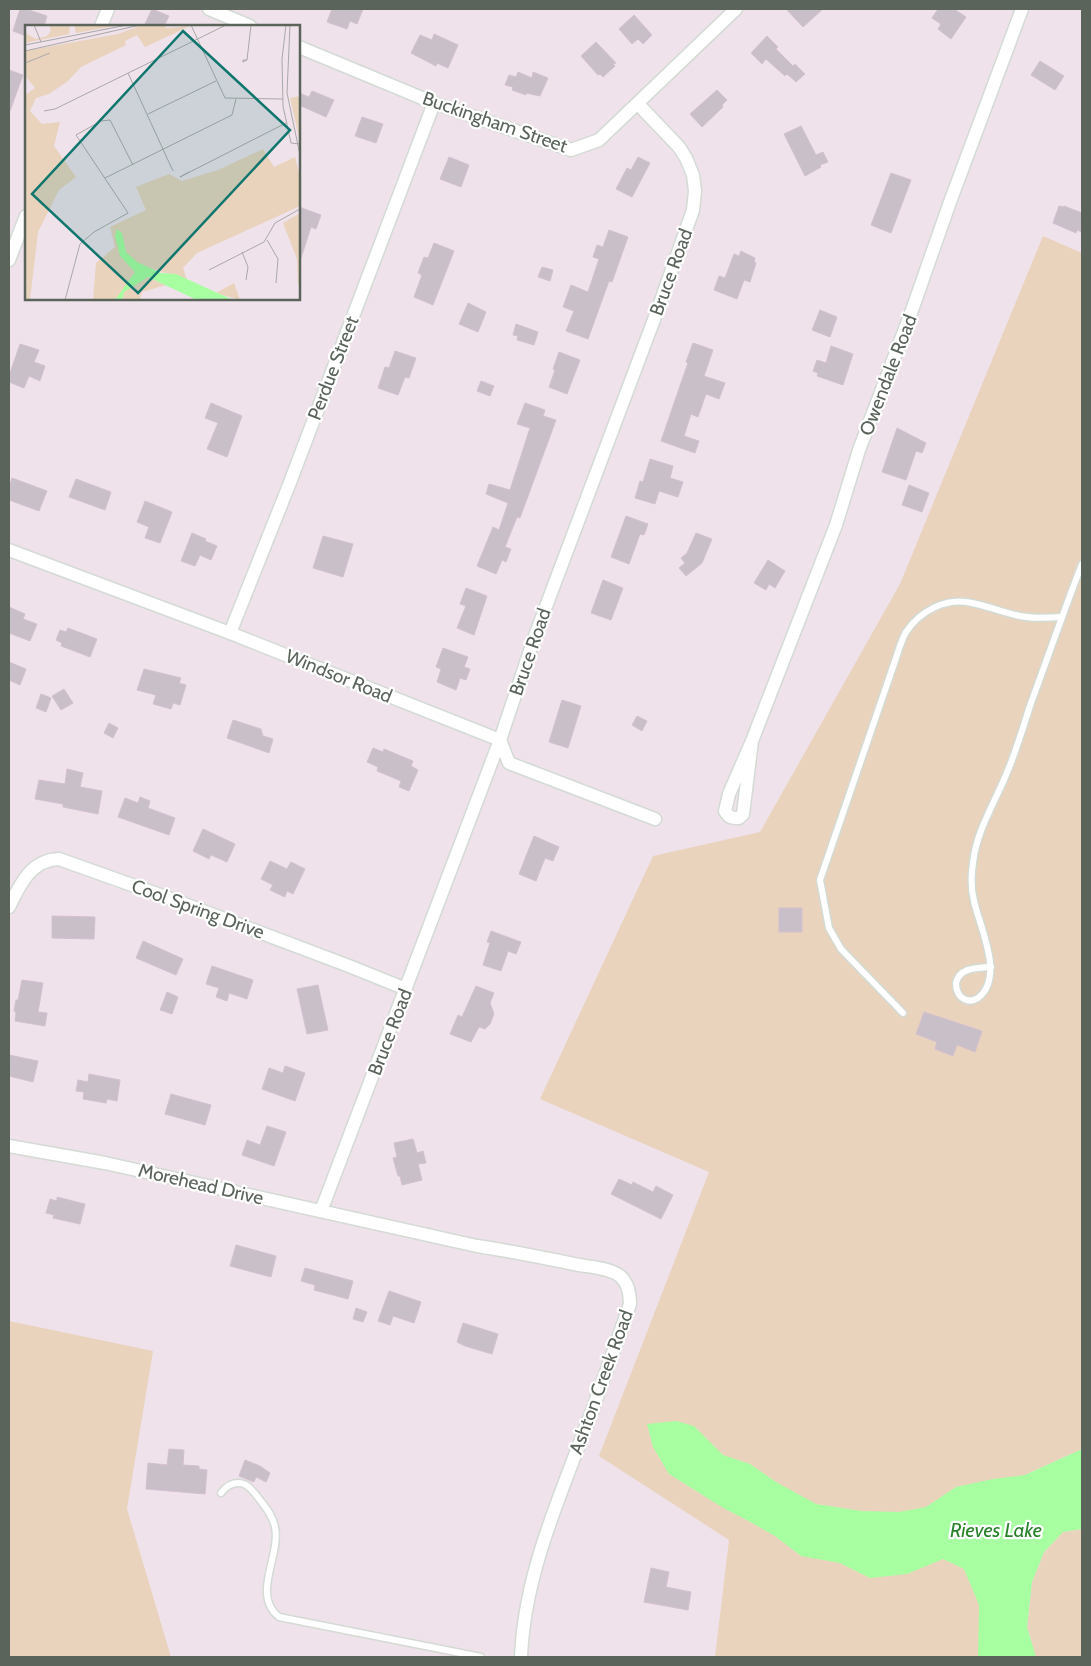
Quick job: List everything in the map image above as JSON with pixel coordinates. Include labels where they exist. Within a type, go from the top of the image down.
[{"type":"street","points":[[101,25],[108,9]]},
{"type":"street","points":[[209,9],[248,25]]},
{"type":"street","name":"Buckingham Street","points":[[300,46],[434,103],[571,150],[599,140],[736,9]]},
{"type":"street","name":"Owendale Road","points":[[752,741],[743,814],[739,818],[732,818],[725,812],[725,805],[752,741],[836,525],[859,450],[911,314],[950,202],[1022,9]]},
{"type":"street","name":"Perdue Street","points":[[230,633],[293,475],[434,103]]},
{"type":"street","name":"Bruce Road","points":[[321,1211],[500,740],[536,632],[658,309],[693,210],[695,191],[693,175],[686,158],[679,147],[638,104]]},
{"type":"street","points":[[9,260],[25,219]]},
{"type":"street","name":"Windsor Road","points":[[9,550],[230,633],[500,740]]},
{"type":"street","points":[[500,740],[509,763],[654,819]]},
{"type":"street","name":"Cool Spring Drive","points":[[9,907],[32,869],[51,859],[59,859],[174,900],[406,989]]},
{"type":"street","name":"Morehead Drive","points":[[9,1146],[105,1163],[392,1227]]},
{"type":"street","name":"Ashton Creek Road","points":[[392,1227],[477,1246],[613,1272],[620,1276],[627,1285],[630,1294],[630,1304],[600,1390],[549,1523],[537,1560],[528,1598],[521,1657]]},
{"type":"lane","points":[[991,967],[968,970],[961,973],[956,985],[960,996],[970,1001],[979,997],[987,986],[991,967],[973,899],[972,879],[976,846],[981,830],[1006,775],[1082,564]]},
{"type":"lane","points":[[903,1014],[841,949],[830,928],[820,880],[906,633],[916,620],[927,611],[943,604],[960,601],[1023,616],[1044,618],[1062,616]]},
{"type":"lane","points":[[221,1493],[233,1483],[247,1485],[271,1515],[275,1525],[276,1537],[267,1602],[272,1612],[279,1618],[481,1657]]},
{"type":"shaded area","points":[[1043,236],[1082,253],[1082,1449],[1025,1475],[986,1541],[1033,1645],[1027,1627],[1032,1582],[1044,1552],[1063,1532],[1082,1529],[1082,1657],[715,1657],[729,1540],[599,1456],[709,1172],[540,1099],[653,856],[760,832],[900,584]]},
{"type":"shaded area","points":[[9,1321],[153,1351],[127,1509],[171,1657],[9,1657]]},
{"type":"water","name":"Rieves Lake","points":[[676,1421],[694,1426],[723,1455],[750,1464],[776,1482],[816,1504],[861,1511],[899,1512],[926,1507],[956,1487],[993,1479],[1025,1475],[1082,1449],[1082,1529],[1063,1532],[1044,1552],[1032,1582],[1027,1627],[1036,1657],[978,1657],[979,1605],[964,1569],[943,1559],[907,1574],[870,1578],[840,1563],[801,1556],[775,1536],[725,1509],[669,1474],[653,1447],[647,1424]]},
{"type":"building","points":[[20,9],[26,9],[47,16],[44,25],[25,25],[25,36],[13,31]]},
{"type":"building","points":[[152,9],[169,16],[164,25],[144,25]]},
{"type":"building","points":[[332,9],[363,9],[357,24],[350,21],[347,29],[327,22]]},
{"type":"building","points":[[786,9],[823,9],[803,27]]},
{"type":"building","points":[[938,9],[954,9],[966,17],[951,39],[938,29],[941,24],[932,18]]},
{"type":"building","points":[[634,15],[652,35],[643,44],[638,39],[632,44],[619,29]]},
{"type":"building","points":[[434,34],[458,45],[448,68],[437,63],[436,66],[411,53],[420,35],[432,40]]},
{"type":"building","points":[[767,36],[778,47],[776,49],[793,66],[795,64],[805,74],[796,82],[787,74],[785,76],[766,59],[762,64],[751,53]]},
{"type":"building","points":[[596,42],[616,63],[613,64],[615,66],[603,77],[600,74],[598,75],[581,56]]},
{"type":"building","points":[[1040,61],[1064,76],[1055,90],[1031,75]]},
{"type":"building","points":[[9,70],[23,75],[10,111],[9,110]]},
{"type":"building","points":[[518,72],[532,78],[533,72],[548,78],[540,96],[526,93],[526,95],[512,90],[513,87],[505,85],[509,75],[516,77]]},
{"type":"building","points":[[717,90],[727,100],[722,105],[723,107],[702,127],[690,114]]},
{"type":"building","points":[[312,91],[334,100],[326,117],[300,105],[300,93],[309,97]]},
{"type":"building","points":[[362,117],[383,124],[376,143],[355,136]]},
{"type":"building","points":[[801,126],[816,155],[823,152],[828,162],[820,165],[821,167],[805,176],[784,134]]},
{"type":"building","points":[[449,157],[469,165],[461,187],[440,179]]},
{"type":"building","points":[[638,157],[650,163],[632,197],[616,189],[627,168],[631,170]]},
{"type":"building","points":[[891,173],[911,180],[891,233],[871,225]]},
{"type":"building","points":[[1059,206],[1082,213],[1082,232],[1077,230],[1076,233],[1053,223]]},
{"type":"building","points":[[300,207],[321,215],[316,229],[311,227],[301,258]]},
{"type":"building","points":[[609,230],[628,237],[612,282],[609,281],[588,339],[566,331],[574,311],[563,307],[571,285],[588,292],[599,259],[593,257],[597,245],[603,247]]},
{"type":"building","points":[[434,243],[454,251],[433,305],[414,297],[422,275],[418,273],[424,257],[428,258]]},
{"type":"building","points":[[741,251],[755,258],[754,262],[756,263],[750,282],[744,280],[737,299],[714,290],[719,276],[725,278],[734,254],[739,256]]},
{"type":"building","points":[[542,267],[553,270],[550,281],[538,277]]},
{"type":"building","points":[[468,303],[486,312],[478,332],[459,324]]},
{"type":"building","points":[[820,310],[837,317],[830,337],[812,330]]},
{"type":"building","points":[[516,324],[538,332],[534,345],[517,340],[518,336],[513,335]]},
{"type":"building","points":[[693,343],[713,350],[704,376],[725,383],[719,399],[706,394],[698,417],[691,414],[684,436],[699,441],[695,453],[661,441]]},
{"type":"building","points":[[20,344],[39,350],[34,362],[45,366],[40,381],[29,376],[24,388],[9,382],[9,376]]},
{"type":"building","points":[[831,346],[853,354],[843,385],[817,376],[818,373],[813,371],[817,360],[826,363]]},
{"type":"building","points":[[395,351],[416,358],[409,378],[405,377],[398,395],[378,388],[385,367],[389,368]]},
{"type":"building","points":[[559,352],[580,360],[567,394],[549,387]]},
{"type":"building","points":[[481,381],[494,386],[490,396],[477,391]]},
{"type":"building","points":[[211,403],[242,416],[227,457],[207,449],[218,423],[205,418]]},
{"type":"building","points":[[525,403],[545,410],[543,416],[556,420],[520,518],[517,517],[505,547],[511,549],[506,562],[502,560],[496,574],[477,566],[493,527],[499,530],[508,503],[486,494],[489,484],[510,490],[530,428],[517,424]]},
{"type":"building","points":[[897,428],[926,443],[922,453],[916,451],[906,480],[882,472]]},
{"type":"building","points":[[650,459],[673,466],[670,478],[683,482],[678,497],[659,491],[655,504],[635,498],[640,481],[643,482]]},
{"type":"building","points":[[12,478],[47,491],[39,511],[9,500],[9,488]]},
{"type":"building","points":[[76,479],[111,492],[105,510],[69,497]]},
{"type":"building","points":[[909,485],[929,493],[922,512],[902,505]]},
{"type":"building","points":[[145,501],[172,512],[160,543],[145,538],[149,527],[137,522]]},
{"type":"building","points":[[626,516],[648,524],[644,535],[640,534],[629,564],[611,557]]},
{"type":"building","points":[[192,533],[217,546],[211,560],[200,555],[195,566],[181,561]]},
{"type":"building","points":[[696,533],[712,539],[702,563],[686,576],[679,568],[685,563],[681,558],[687,553]]},
{"type":"building","points":[[323,536],[353,544],[343,577],[313,568]]},
{"type":"building","points":[[768,560],[785,571],[775,588],[769,584],[766,590],[754,583]]},
{"type":"building","points":[[603,580],[623,588],[611,620],[591,613]]},
{"type":"building","points":[[466,588],[487,596],[474,635],[457,628],[466,606],[460,604]]},
{"type":"building","points":[[9,607],[25,614],[23,619],[37,624],[30,641],[9,633]]},
{"type":"building","points":[[68,628],[97,639],[90,657],[61,646],[62,643],[56,640],[60,630],[66,632]]},
{"type":"building","points":[[443,648],[468,657],[464,667],[470,669],[466,680],[460,678],[456,690],[437,682],[441,669],[436,667]]},
{"type":"building","points":[[9,662],[26,669],[20,685],[9,680]]},
{"type":"building","points":[[144,669],[181,678],[179,683],[186,685],[180,705],[173,703],[171,709],[153,704],[156,695],[137,690]]},
{"type":"building","points":[[64,689],[73,703],[61,710],[52,696]]},
{"type":"building","points":[[41,694],[51,698],[46,712],[36,708]]},
{"type":"building","points":[[562,700],[581,706],[568,748],[549,742]]},
{"type":"building","points":[[637,716],[647,721],[642,731],[632,725]]},
{"type":"building","points":[[233,720],[261,729],[263,736],[273,739],[269,753],[227,738]]},
{"type":"building","points":[[109,723],[118,728],[113,738],[104,733]]},
{"type":"building","points":[[373,748],[383,752],[384,749],[413,761],[411,766],[418,770],[409,791],[399,787],[401,781],[377,771],[378,767],[367,762]]},
{"type":"building","points":[[67,769],[83,773],[80,787],[102,791],[98,814],[63,807],[63,804],[35,799],[39,780],[65,784]]},
{"type":"building","points":[[140,797],[150,801],[148,808],[175,818],[169,835],[118,817],[125,798],[138,803]]},
{"type":"building","points":[[203,829],[235,844],[227,862],[211,855],[209,859],[193,851]]},
{"type":"building","points":[[534,836],[559,847],[553,861],[545,858],[536,881],[519,874]]},
{"type":"building","points":[[270,861],[287,869],[291,862],[305,869],[293,894],[287,891],[285,897],[270,890],[273,885],[261,879]]},
{"type":"building","points":[[779,908],[802,908],[802,932],[779,932]]},
{"type":"building","points":[[52,916],[95,917],[94,939],[52,938]]},
{"type":"building","points":[[491,931],[521,942],[516,954],[508,951],[501,971],[483,965],[490,943],[487,942]]},
{"type":"building","points":[[143,941],[183,959],[176,975],[136,958]]},
{"type":"building","points":[[212,966],[253,980],[247,999],[229,993],[227,1001],[216,997],[219,988],[206,984]]},
{"type":"building","points":[[22,980],[43,983],[38,1012],[47,1013],[45,1026],[15,1021],[16,1012],[14,1011]]},
{"type":"building","points":[[318,985],[328,1030],[307,1034],[297,989]]},
{"type":"building","points":[[476,986],[494,993],[490,1003],[494,1014],[490,1024],[485,1029],[479,1027],[471,1042],[450,1034],[458,1015],[462,1017]]},
{"type":"building","points":[[167,992],[178,997],[172,1014],[160,1010]]},
{"type":"building","points":[[924,1012],[982,1031],[975,1052],[957,1045],[953,1056],[935,1049],[937,1042],[916,1034]]},
{"type":"building","points":[[9,1055],[38,1061],[33,1082],[9,1076]]},
{"type":"building","points":[[285,1066],[305,1073],[295,1101],[262,1089],[269,1068],[283,1073]]},
{"type":"building","points":[[89,1074],[120,1080],[117,1101],[107,1099],[106,1103],[83,1099],[84,1092],[76,1091],[78,1080],[88,1082]]},
{"type":"building","points":[[171,1094],[211,1105],[205,1125],[165,1114]]},
{"type":"building","points":[[267,1126],[286,1132],[274,1166],[242,1155],[247,1140],[260,1145]]},
{"type":"building","points":[[413,1139],[417,1153],[423,1151],[426,1163],[418,1164],[422,1180],[402,1185],[393,1158],[397,1157],[394,1143]]},
{"type":"building","points":[[619,1179],[632,1185],[633,1182],[653,1192],[656,1186],[673,1195],[661,1219],[611,1194]]},
{"type":"building","points":[[57,1197],[85,1204],[80,1224],[53,1218],[54,1215],[46,1213],[50,1199],[57,1201]]},
{"type":"building","points":[[236,1245],[276,1256],[271,1277],[230,1266]]},
{"type":"building","points":[[305,1268],[353,1281],[348,1299],[314,1290],[315,1285],[301,1281]]},
{"type":"building","points":[[389,1291],[421,1302],[414,1323],[393,1316],[390,1325],[378,1321]]},
{"type":"building","points":[[356,1308],[367,1312],[363,1322],[353,1319]]},
{"type":"building","points":[[463,1323],[498,1334],[492,1354],[457,1342]]},
{"type":"building","points":[[169,1449],[184,1450],[183,1465],[199,1466],[199,1469],[207,1470],[205,1494],[146,1489],[148,1463],[167,1465]]},
{"type":"building","points":[[245,1460],[260,1466],[270,1473],[266,1482],[256,1477],[254,1482],[239,1476]]},
{"type":"building","points":[[651,1568],[669,1572],[666,1587],[691,1592],[688,1610],[644,1602]]}]
